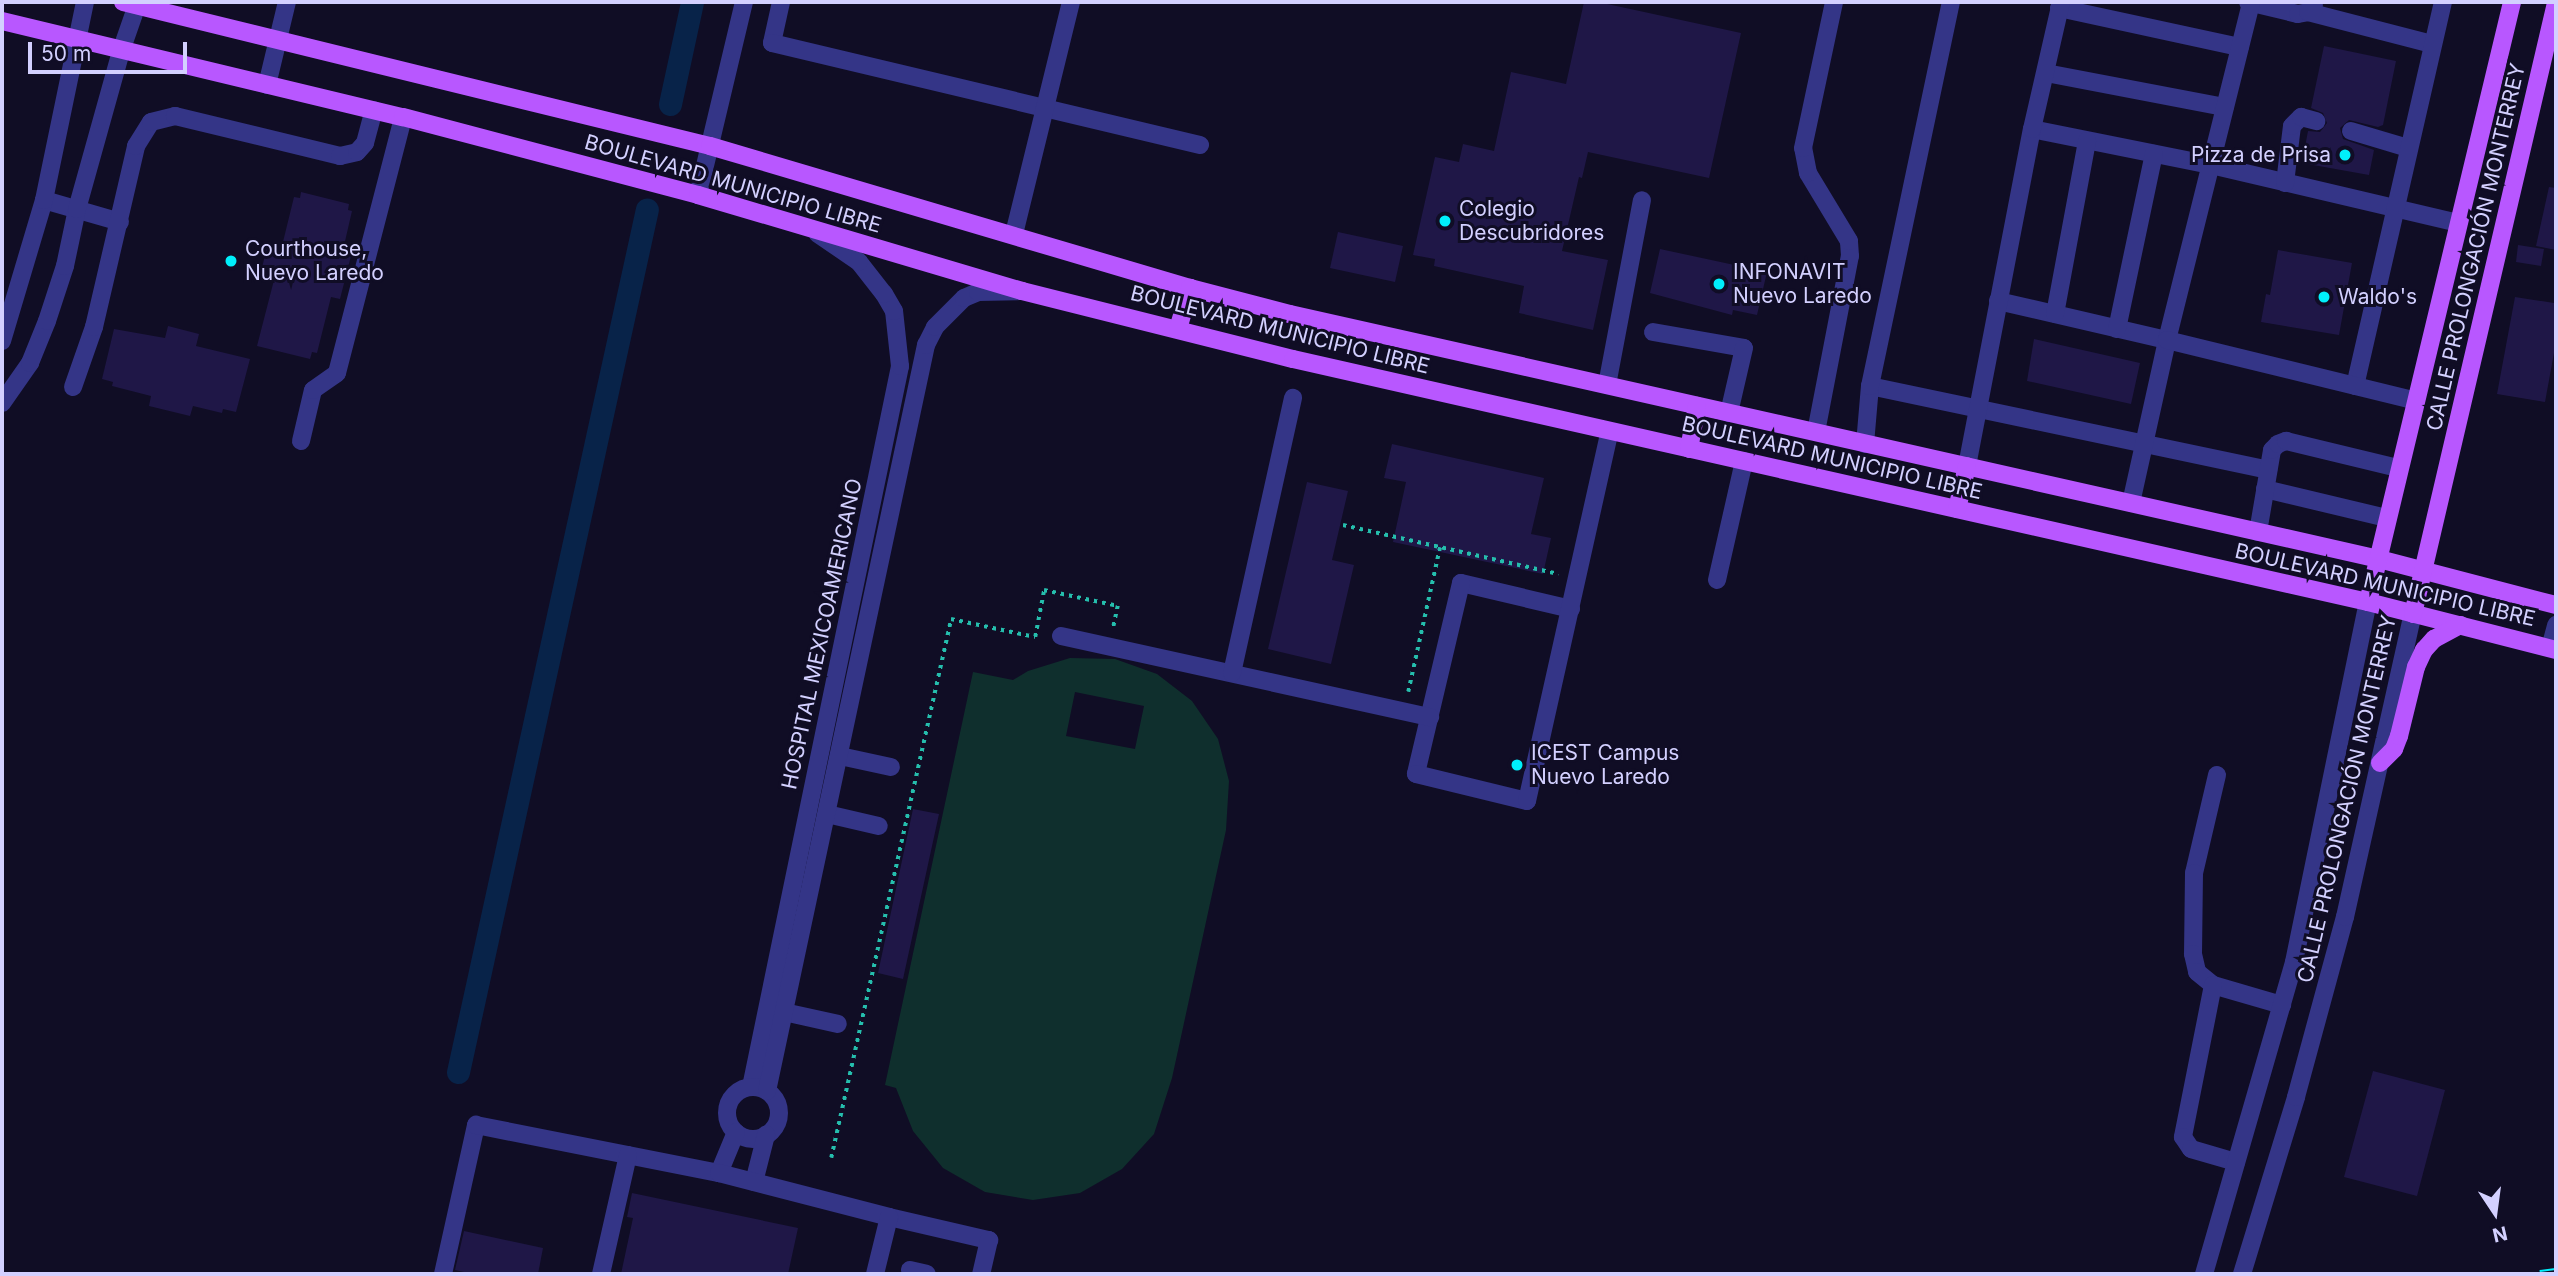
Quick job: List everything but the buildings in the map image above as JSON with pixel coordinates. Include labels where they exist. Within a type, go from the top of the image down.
[{"type":"main road","name":"CALLE PROLONGACIÓN MONTERREY","points":[[2368,602],[2414,400],[2512,2]]},
{"type":"main road","name":"BOULEVARD MUNICIPIO LIBRE","points":[[130,3],[710,146],[1190,288],[1697,406],[2379,559],[2556,605]]},
{"type":"main road","name":"CALLE PROLONGACIÓN MONTERREY","points":[[2413,614],[2556,3]]},
{"type":"main road","name":"BOULEVARD MUNICIPIO LIBRE","points":[[2,21],[404,117],[698,195],[1022,291],[1293,359],[2368,602],[2553,649]]},
{"type":"main road","points":[[1178,329],[1190,288]]},
{"type":"main road","points":[[1689,449],[1697,406]]},
{"type":"main road","points":[[1957,509],[1967,467]]},
{"type":"main road","points":[[2380,763],[2396,742],[2416,667],[2424,650],[2434,639],[2460,625]]},
{"type":"street","points":[[2,341],[44,200],[85,2]]},
{"type":"street","points":[[267,85],[287,2]]},
{"type":"street","points":[[698,195],[744,2]]},
{"type":"street","points":[[781,2],[772,43],[1200,145]]},
{"type":"street","points":[[1014,234],[1071,2]]},
{"type":"street","points":[[1816,432],[1850,256],[1849,241],[1808,173],[1803,148],[1834,2]]},
{"type":"street","points":[[1865,444],[1870,386],[1951,2]]},
{"type":"street","points":[[2131,503],[2167,340],[2249,2],[2298,15],[2312,7],[2432,44]]},
{"type":"street","points":[[2355,386],[2442,2]]},
{"type":"street","points":[[2,403],[38,344],[65,266],[77,209],[121,51],[130,3]]},
{"type":"street","points":[[1967,467],[2032,129],[2060,5],[2240,47]]},
{"type":"street","points":[[2046,73],[2225,107]]},
{"type":"street","points":[[73,387],[94,327],[136,146],[151,122],[158,118],[175,116],[340,156],[358,152],[365,143],[374,110]]},
{"type":"street","points":[[301,441],[313,390],[337,373],[404,117]]},
{"type":"street","points":[[2285,183],[2292,126],[2301,117],[2316,121]]},
{"type":"street","points":[[2032,129],[2211,165],[2458,223]]},
{"type":"street","points":[[2351,131],[2409,148]]},
{"type":"street","points":[[2055,314],[2087,141]]},
{"type":"street","points":[[2117,329],[2154,154]]},
{"type":"street","points":[[44,200],[120,222]]},
{"type":"street","points":[[1607,385],[1642,200]]},
{"type":"street","name":"HOSPITAL MEXICOAMERICANO","points":[[759,1089],[784,1012],[784,972],[807,818],[900,366],[894,311],[873,278],[843,249],[806,226]]},
{"type":"street","name":"HOSPITAL MEXICOAMERICANO","points":[[759,1089],[784,972],[826,818],[920,369],[930,337],[947,313],[964,298],[978,292],[1022,291]]},
{"type":"street","points":[[1998,301],[2414,400]]},
{"type":"street","points":[[897,330],[930,337]]},
{"type":"street","points":[[1653,332],[1744,348],[1729,413]]},
{"type":"street","points":[[1870,386],[2268,470]]},
{"type":"street","points":[[1232,673],[1293,398]]},
{"type":"street","points":[[1571,609],[1461,583],[1416,774],[1527,801],[1571,609],[1611,431]]},
{"type":"street","points":[[2258,532],[2272,450],[2286,441],[2398,468]]},
{"type":"street","points":[[1717,580],[1744,461]]},
{"type":"street","points":[[2265,489],[2387,518]]},
{"type":"street","points":[[861,560],[880,566]]},
{"type":"street","name":"CALLE PROLONGACIÓN MONTERREY","points":[[2204,1274],[2282,1005],[2303,920],[2368,602]]},
{"type":"street","name":"CALLE PROLONGACIÓN MONTERREY","points":[[2242,1274],[2328,984],[2413,614]]},
{"type":"street","points":[[2553,649],[2556,625]]},
{"type":"street","points":[[1061,636],[1430,717]]},
{"type":"street","points":[[840,756],[891,767]]},
{"type":"street","points":[[2217,775],[2194,873],[2193,954],[2197,972],[2213,985],[2282,1005]]},
{"type":"street","points":[[807,818],[879,826]]},
{"type":"street","points":[[2213,985],[2183,1137],[2191,1149],[2236,1162]]},
{"type":"street","points":[[784,1012],[838,1024]]},
{"type":"street","points":[[759,1089],[773,1096],[779,1111],[775,1128],[766,1135],[752,1139],[736,1132],[730,1125],[728,1108],[736,1094],[759,1089]]},
{"type":"street","points":[[443,1274],[476,1125],[719,1173],[989,1240],[981,1274]]},
{"type":"street","points":[[719,1173],[736,1132]]},
{"type":"street","points":[[754,1181],[766,1135]]},
{"type":"street","points":[[601,1274],[628,1155]]},
{"type":"street","points":[[875,1274],[888,1217]]},
{"type":"path","points":[[1343,525],[1563,575]]},
{"type":"path","points":[[1406,699],[1440,547]]},
{"type":"path","points":[[831,1158],[951,619],[1035,637],[1044,590],[1118,606],[1112,634]]},
{"type":"green space","points":[[1070,658],[1115,659],[1157,674],[1192,701],[1218,739],[1229,781],[1226,830],[1172,1078],[1154,1134],[1122,1169],[1080,1193],[1033,1200],[985,1192],[943,1168],[913,1131],[896,1088],[885,1085],[973,672],[1013,680],[1028,671]],"holes":[[[1075,692],[1144,706],[1135,749],[1066,736]]]},
{"type":"waterway","points":[[670,104],[692,2]]},
{"type":"waterway","points":[[458,1072],[647,209]]},
{"type":"railway","points":[[2540,1274],[2556,1272]]},
{"type":"place","name":"Pizza de Prisa","points":[[2345,155]]},
{"type":"place","name":"Colegio Descubridores","points":[[1445,221]]},
{"type":"place","name":"Courthouse, Nuevo Laredo","points":[[231,261]]},
{"type":"place","name":"INFONAVIT Nuevo Laredo","points":[[1719,284]]},
{"type":"place","name":"Waldo's","points":[[2324,297]]},
{"type":"place","name":"ICEST Campus Nuevo Laredo","points":[[1517,765]]}]
